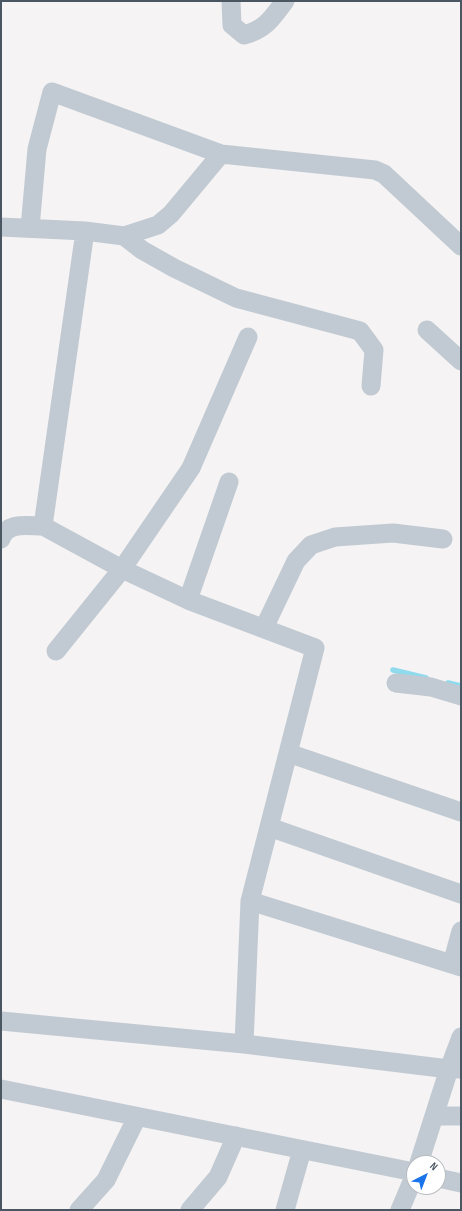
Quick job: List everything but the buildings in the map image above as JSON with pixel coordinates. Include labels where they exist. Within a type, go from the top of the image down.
[{"type":"street","points":[[231,1],[232,25],[244,35],[256,32],[268,23],[285,1]]},
{"type":"street","points":[[30,228],[37,149],[52,92],[221,154],[375,170],[384,174],[461,246]]},
{"type":"street","points":[[1,227],[85,231],[124,236],[158,225],[172,214],[221,154]]},
{"type":"street","points":[[43,526],[85,231]]},
{"type":"street","points":[[124,236],[142,250],[174,268],[236,298],[360,331],[374,350],[371,386]]},
{"type":"street","points":[[427,330],[461,361]]},
{"type":"street","points":[[56,651],[122,569],[191,468],[248,337]]},
{"type":"street","points":[[188,600],[229,482]]},
{"type":"street","points":[[1,539],[5,531],[13,526],[43,526],[122,569],[188,600],[315,648],[250,901],[244,1044]]},
{"type":"street","points":[[264,628],[296,561],[312,545],[335,537],[393,533],[443,539]]},
{"type":"street","points":[[396,683],[431,687],[461,696]]},
{"type":"street","points":[[288,753],[461,812]]},
{"type":"street","points":[[269,827],[461,894]]},
{"type":"street","points":[[250,901],[456,966],[461,931]]},
{"type":"street","points":[[1,1021],[244,1044],[455,1069]]},
{"type":"street","points":[[422,1155],[434,1116],[455,1069],[461,1037]]},
{"type":"street","points":[[1,1089],[406,1170]]},
{"type":"street","points":[[79,1210],[106,1180],[137,1116]]},
{"type":"street","points":[[434,1116],[461,1116]]},
{"type":"street","points":[[190,1210],[218,1177],[236,1136]]},
{"type":"street","points":[[285,1210],[302,1150]]},
{"type":"street","points":[[446,1180],[461,1183]]},
{"type":"street","points":[[400,1210],[406,1195]]},
{"type":"waterway","points":[[393,670],[426,678]]},
{"type":"waterway","points":[[448,683],[461,686]]}]
